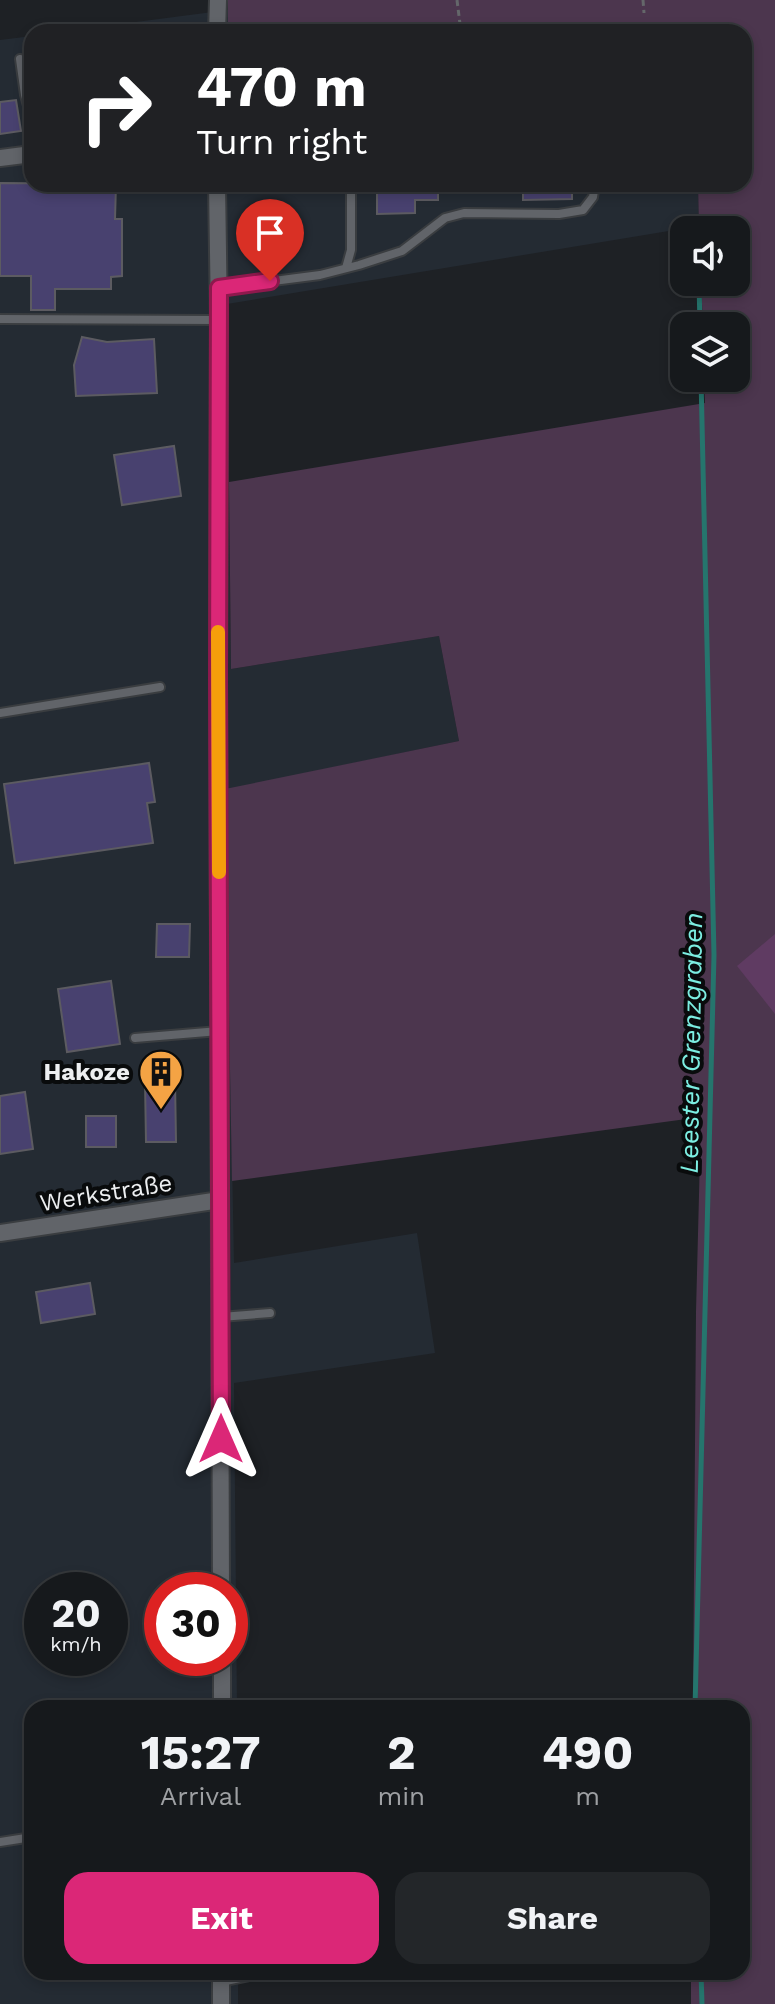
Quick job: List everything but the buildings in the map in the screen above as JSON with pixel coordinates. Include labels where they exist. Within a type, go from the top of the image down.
[{"type":"street","points":[[217,24],[218,0]]},
{"type":"street","points":[[0,158],[24,155]]},
{"type":"street","points":[[217,192],[221,1572]]},
{"type":"street","name":"Werkstraße","points":[[0,1233],[220,1200]]},
{"type":"street","points":[[222,1676],[222,1700]]},
{"type":"street","points":[[221,1980],[221,2004]]},
{"type":"lane","points":[[20,59],[24,88]]},
{"type":"lane","points":[[346,268],[351,250],[351,192]]},
{"type":"lane","points":[[219,288],[320,275],[402,251],[445,218],[464,213],[559,214],[583,210],[594,192]]},
{"type":"lane","points":[[0,319],[219,320]]},
{"type":"lane","points":[[0,713],[160,687]]},
{"type":"lane","points":[[135,1038],[220,1031]]},
{"type":"lane","points":[[221,1317],[270,1313]]},
{"type":"lane","points":[[0,1842],[24,1838]]},
{"type":"path","points":[[457,0],[460,24]]},
{"type":"path","points":[[643,0],[644,13]]},
{"type":"shaded area","points":[[228,0],[775,0],[775,2004],[691,2004],[691,1980],[750,1980],[750,1700],[693,1700],[701,1117],[232,1181],[225,789],[459,741],[439,636],[231,669],[229,482],[705,403],[705,392],[750,392],[750,312],[702,312],[702,296],[750,296],[750,216],[699,216],[698,192],[752,192],[752,24],[228,24]]},
{"type":"shaded area","points":[[228,10],[228,24],[120,24]]},
{"type":"shaded area","points":[[24,37],[24,192],[698,192],[699,216],[670,216],[670,231],[227,304],[231,669],[439,636],[459,741],[225,790],[234,1263],[417,1233],[435,1353],[234,1383],[236,1572],[144,1572],[144,1676],[237,1676],[237,1700],[24,1700],[24,1980],[238,1980],[238,2004],[0,2004],[0,40]]},
{"type":"shaded area","points":[[775,934],[775,1014],[737,966]]},
{"type":"waterway","name":"Leester Grenzgraben","points":[[699,296],[700,312]]},
{"type":"waterway","name":"Leester Grenzgraben","points":[[695,1700],[714,955],[701,392]]},
{"type":"waterway","name":"Leester Grenzgraben","points":[[701,1980],[702,2004]]},
{"type":"slow traffic","points":[[218,632],[219,872]]},
{"type":"place","name":"Hakoze","points":[[161,1111]]},
{"type":"route","points":[[221,1439],[219,288],[270,281]]}]
